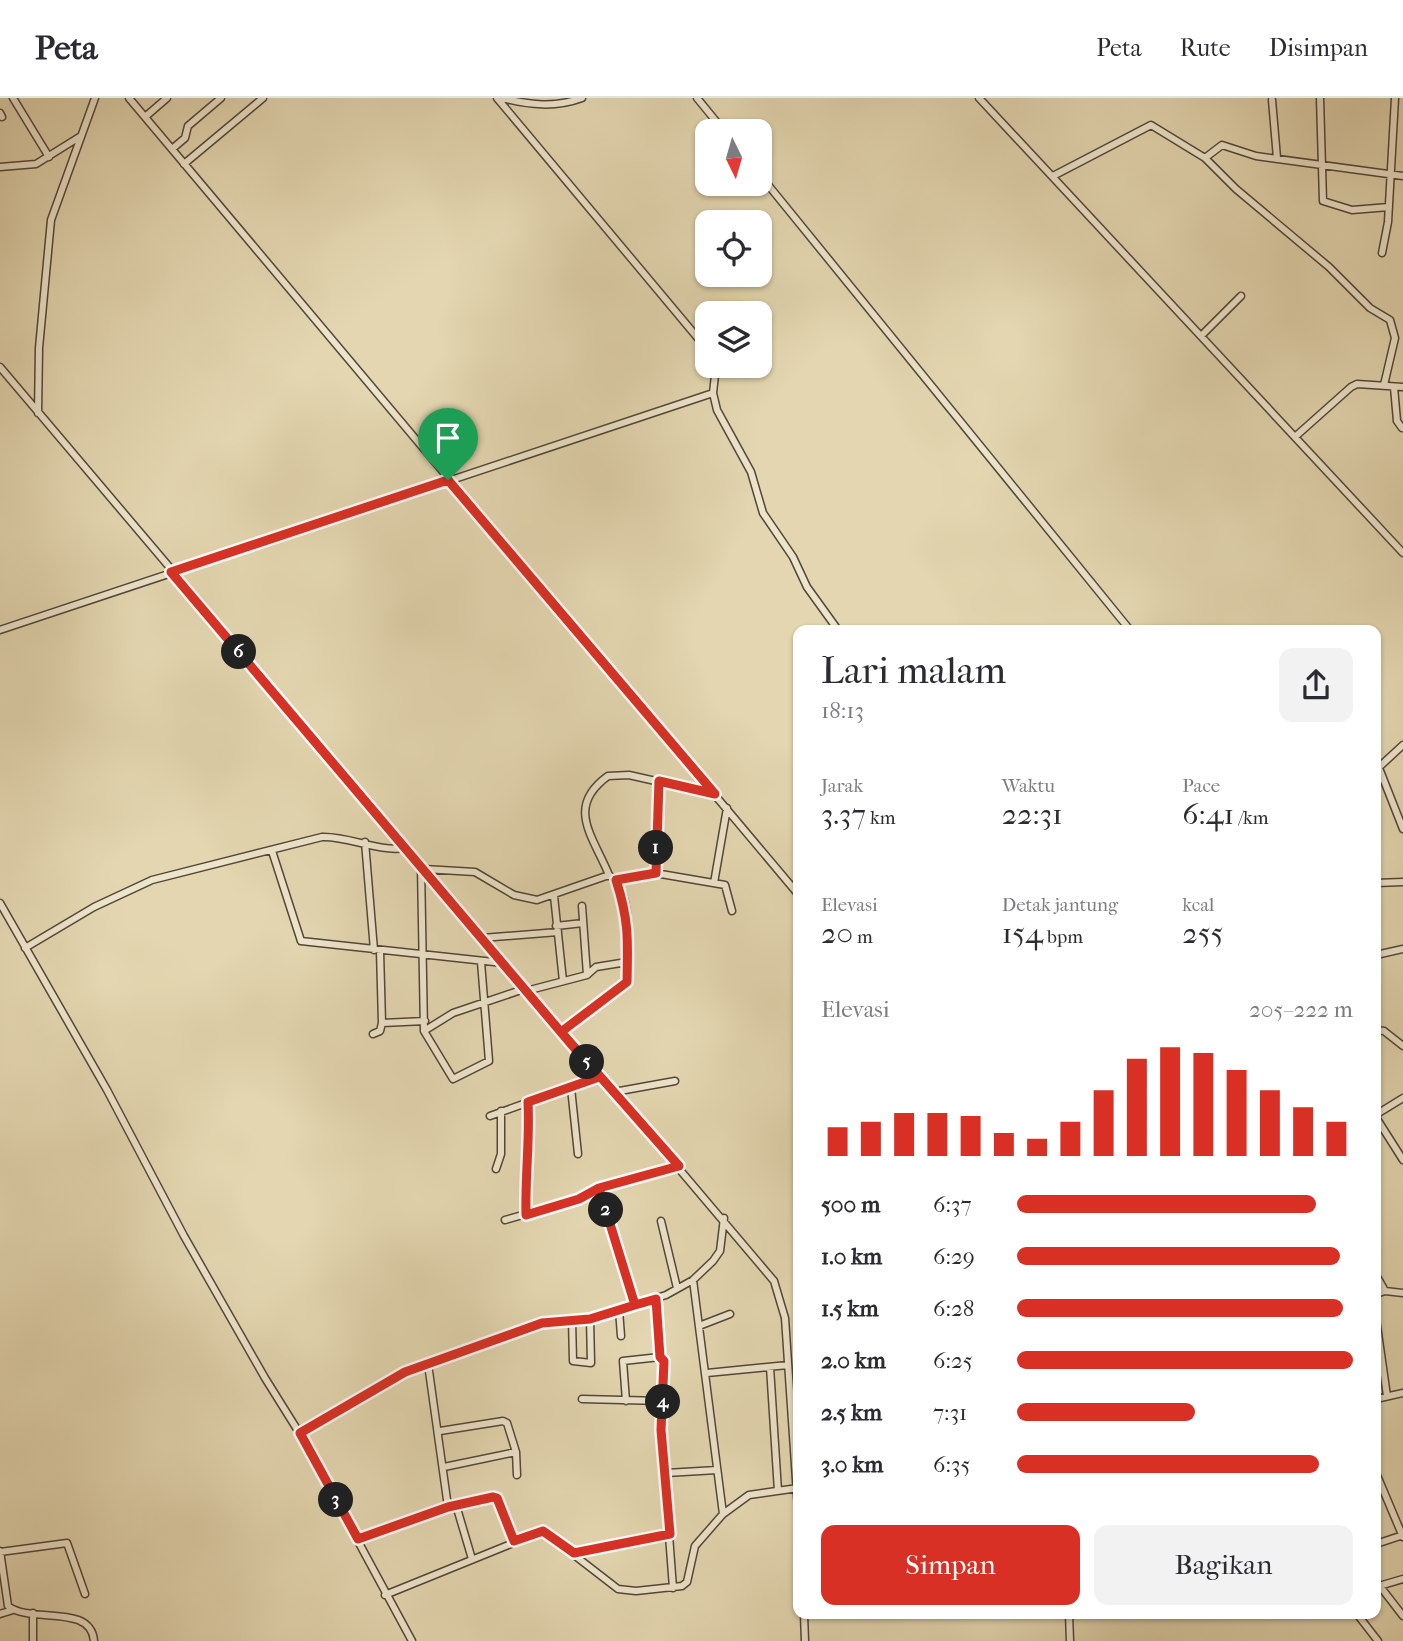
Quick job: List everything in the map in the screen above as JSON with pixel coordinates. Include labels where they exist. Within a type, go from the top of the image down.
[{"type":"street","points":[[13,98],[49,157]]},
{"type":"street","points":[[38,413],[38,359],[51,220],[95,98]]},
{"type":"street","points":[[129,98],[793,888]]},
{"type":"street","points":[[145,117],[167,98]]},
{"type":"street","points":[[172,149],[185,138],[188,125],[221,98]]},
{"type":"street","points":[[184,164],[263,98]]},
{"type":"street","points":[[497,98],[695,335]]},
{"type":"street","points":[[502,98],[529,105],[566,103],[581,98]]},
{"type":"street","points":[[697,98],[714,119]]},
{"type":"street","points":[[979,98],[1403,552]]},
{"type":"street","points":[[1321,98],[1321,164],[1325,202],[1346,205],[1352,210],[1389,207]]},
{"type":"street","points":[[1382,253],[1389,207],[1395,98]]},
{"type":"street","points":[[1272,100],[1277,158]]},
{"type":"street","points":[[1053,176],[1151,125],[1207,155],[1236,189],[1329,267],[1370,309],[1390,320],[1395,338],[1384,385]]},
{"type":"street","points":[[0,167],[36,163],[82,135]]},
{"type":"street","points":[[1207,155],[1218,146],[1277,158],[1403,176]]},
{"type":"street","points":[[772,190],[1126,625]]},
{"type":"street","points":[[1202,335],[1241,296]]},
{"type":"street","points":[[0,367],[404,848],[599,1077],[724,1218],[774,1281],[783,1306],[793,1433]]},
{"type":"street","points":[[715,378],[713,393],[717,410],[751,472],[763,513],[793,557],[807,587],[834,625]]},
{"type":"street","points":[[1296,436],[1351,387],[1403,387]]},
{"type":"street","points":[[1394,387],[1397,421],[1402,428]]},
{"type":"street","points":[[0,630],[713,393]]},
{"type":"street","points":[[1381,765],[1403,745]]},
{"type":"street","points":[[561,1032],[627,982],[627,913],[616,880],[609,875],[583,813],[588,797],[596,785],[618,774],[715,794]]},
{"type":"street","points":[[1381,778],[1403,828]]},
{"type":"street","points":[[656,873],[659,781]]},
{"type":"street","points":[[715,883],[727,808]]},
{"type":"street","points":[[25,948],[94,907],[152,880],[322,836],[404,848]]},
{"type":"street","points":[[365,842],[382,1023],[380,1031],[373,1034]]},
{"type":"street","points":[[272,851],[301,942],[502,963]]},
{"type":"street","points":[[423,868],[475,872],[525,898],[554,896],[609,875]]},
{"type":"street","points":[[423,868],[420,954],[424,1031],[450,1076],[457,1078],[489,1061],[481,962]]},
{"type":"street","points":[[616,880],[656,873],[715,883],[727,888],[732,911]]},
{"type":"street","points":[[1381,883],[1403,882]]},
{"type":"street","points":[[554,896],[563,981]]},
{"type":"street","points":[[0,903],[265,1378],[300,1433],[412,1641]]},
{"type":"street","points":[[582,906],[587,975]]},
{"type":"street","points":[[482,938],[557,929],[583,923]]},
{"type":"street","points":[[1381,954],[1403,949]]},
{"type":"street","points":[[424,1031],[453,1013],[525,990],[587,975],[596,967],[627,962]]},
{"type":"street","points":[[382,1023],[425,1021]]},
{"type":"street","points":[[1381,1031],[1402,1044]]},
{"type":"street","points":[[490,1116],[599,1077]]},
{"type":"street","points":[[614,1092],[675,1081]]},
{"type":"street","points":[[571,1088],[578,1154]]},
{"type":"street","points":[[1381,1112],[1403,1098]]},
{"type":"street","points":[[526,1215],[525,1162],[530,1146],[528,1102]]},
{"type":"street","points":[[496,1169],[501,1154],[501,1111]]},
{"type":"street","points":[[1381,1125],[1403,1160]]},
{"type":"street","points":[[505,1220],[579,1199],[599,1188],[679,1166]]},
{"type":"street","points":[[599,1188],[635,1305]]},
{"type":"street","points":[[300,1433],[386,1381],[428,1364],[542,1323],[590,1319],[656,1299],[693,1280],[720,1251],[724,1218]]},
{"type":"street","points":[[661,1220],[677,1288]]},
{"type":"street","points":[[693,1280],[723,1514]]},
{"type":"street","points":[[1381,1284],[1385,1291]]},
{"type":"street","points":[[1381,1292],[1403,1293]]},
{"type":"street","points":[[656,1299],[660,1357],[664,1361],[661,1430],[673,1588]]},
{"type":"street","points":[[620,1310],[621,1336]]},
{"type":"street","points":[[699,1326],[730,1314]]},
{"type":"street","points":[[572,1320],[573,1361],[584,1364],[591,1363],[592,1359],[590,1319]]},
{"type":"street","points":[[1381,1355],[1387,1396]]},
{"type":"street","points":[[626,1401],[623,1361],[660,1357]]},
{"type":"street","points":[[428,1364],[440,1430],[448,1507]]},
{"type":"street","points":[[706,1373],[788,1365]]},
{"type":"street","points":[[770,1367],[778,1491]]},
{"type":"street","points":[[1381,1398],[1403,1393]]},
{"type":"street","points":[[582,1399],[663,1401]]},
{"type":"street","points":[[440,1430],[503,1420],[507,1423],[516,1452],[517,1475]]},
{"type":"street","points":[[444,1467],[516,1452]]},
{"type":"street","points":[[666,1473],[717,1470]]},
{"type":"street","points":[[1381,1485],[1403,1536],[1381,1543]]},
{"type":"street","points":[[385,1595],[543,1531],[618,1588],[627,1591],[673,1588],[687,1582],[695,1546],[723,1514],[749,1495],[793,1489]]},
{"type":"street","points":[[358,1539],[448,1507],[497,1498],[514,1541]]},
{"type":"street","points":[[456,1505],[472,1559]]},
{"type":"street","points":[[574,1553],[670,1534]]},
{"type":"street","points":[[13,1610],[5,1599],[0,1551],[67,1543],[85,1594]]},
{"type":"street","points":[[1381,1582],[1403,1579]]},
{"type":"street","points":[[1381,1588],[1403,1616]]},
{"type":"street","points":[[0,1614],[13,1610],[85,1622],[93,1632],[94,1641]]},
{"type":"street","points":[[33,1614],[33,1641]]},
{"type":"street","points":[[804,1619],[805,1641]]},
{"type":"street","points":[[1069,1619],[1070,1641]]},
{"type":"street","points":[[1361,1619],[1378,1641]]},
{"type":"route","points":[[448,480],[171,572],[599,1077],[528,1102],[530,1146],[525,1162],[526,1215],[579,1199],[599,1188],[617,1247],[635,1305],[656,1299],[660,1357],[664,1358],[661,1430],[670,1534],[574,1553],[549,1532],[536,1531],[514,1541],[503,1507],[497,1498],[493,1497],[448,1507],[358,1539],[300,1433],[405,1372],[542,1323],[590,1319],[635,1305],[599,1188],[679,1166],[561,1032],[627,982],[627,913],[616,880],[656,873],[659,781],[715,794],[448,480]]}]
